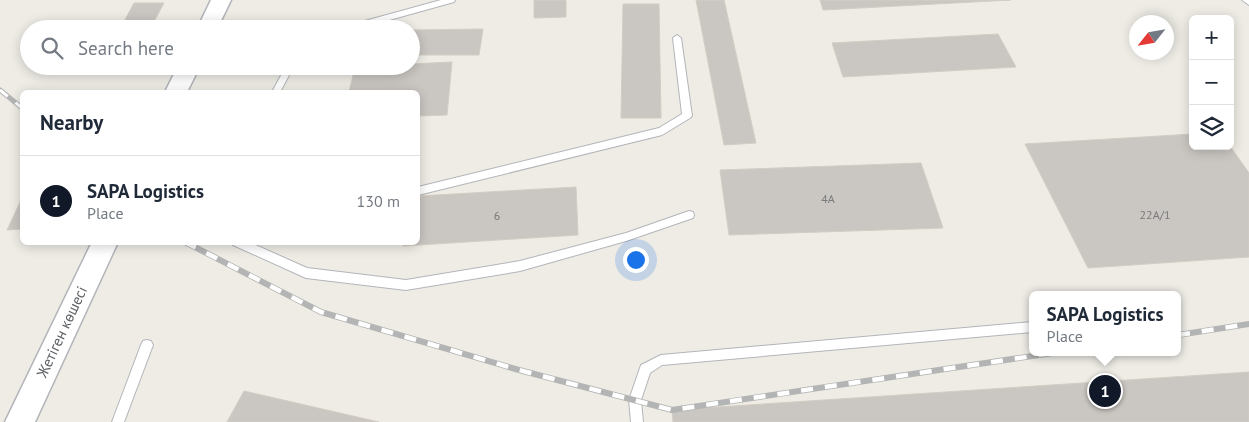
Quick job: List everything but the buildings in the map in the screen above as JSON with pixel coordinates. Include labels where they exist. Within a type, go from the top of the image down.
[{"type":"street","points":[[211,20],[221,0]]},
{"type":"street","points":[[177,90],[184,75]]},
{"type":"street","name":"Жетіген көшесі","points":[[20,422],[104,245]]},
{"type":"lane","points":[[379,20],[451,0]]},
{"type":"lane","points":[[420,191],[662,131],[687,116],[677,38]]},
{"type":"lane","points":[[277,90],[285,75]]},
{"type":"lane","points":[[244,245],[306,273],[406,285],[520,266],[626,237],[689,215]]},
{"type":"lane","points":[[637,422],[635,400],[645,368],[660,360],[1029,327]]},
{"type":"lane","points":[[118,422],[147,345]]},
{"type":"railway","points":[[0,90],[20,106]]},
{"type":"railway","points":[[191,245],[321,312],[519,370],[672,410],[1032,356]]},
{"type":"railway","points":[[1181,335],[1249,324]]},
{"type":"place","name":"SAPA Logistics","points":[[1105,391]]}]
